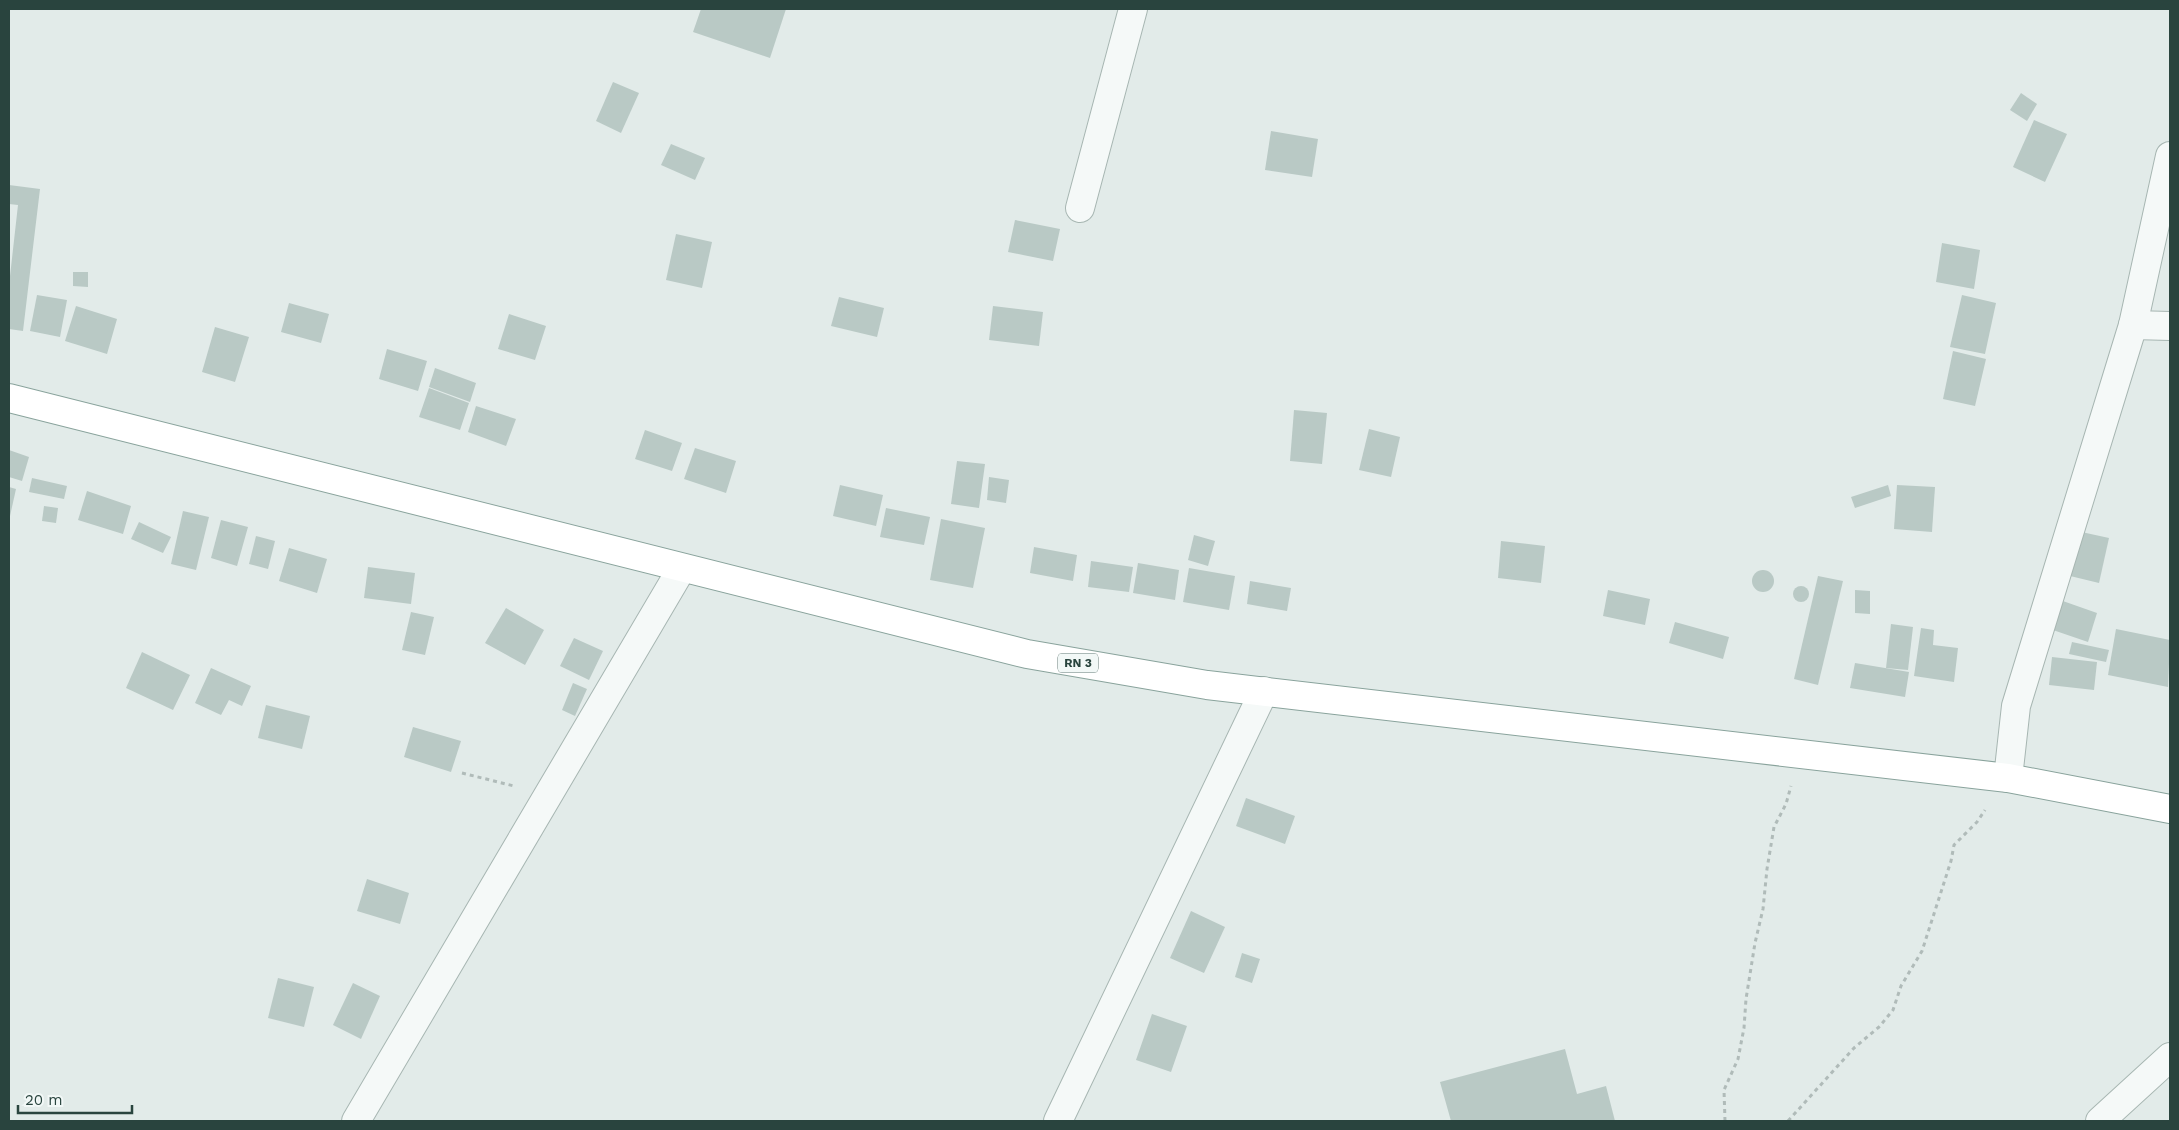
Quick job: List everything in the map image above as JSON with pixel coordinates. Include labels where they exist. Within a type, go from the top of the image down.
[{"type":"highway","name":"RN 3","points":[[9,398],[1028,654],[1207,685],[2008,778],[2170,808]]},
{"type":"street","points":[[1080,208],[1133,9]]},
{"type":"street","points":[[2008,778],[2016,706],[2133,325],[2170,156]]},
{"type":"street","points":[[2133,325],[2170,326]]},
{"type":"street","points":[[356,1121],[682,568]]},
{"type":"street","points":[[1058,1121],[1264,691]]},
{"type":"street","points":[[2100,1121],[2170,1057]]},
{"type":"path","points":[[1725,1121],[1724,1090],[1738,1059],[1744,1028],[1748,983],[1763,909],[1774,828],[1786,804],[1800,754]]},
{"type":"path","points":[[462,773],[549,794]]},
{"type":"path","points":[[1788,1121],[1854,1048],[1879,1027],[1893,1010],[1901,986],[1922,951],[1951,861],[1954,844],[1977,822],[2008,778]]},
{"type":"building","points":[[701,9],[786,9],[770,58],[693,32]]},
{"type":"building","points":[[613,82],[639,93],[621,133],[596,121]]},
{"type":"building","points":[[2021,93],[2037,104],[2027,121],[2010,110]]},
{"type":"building","points":[[2034,120],[2067,134],[2045,182],[2013,167]]},
{"type":"building","points":[[1271,131],[1318,139],[1312,177],[1265,170]]},
{"type":"building","points":[[671,144],[705,158],[695,180],[661,165]]},
{"type":"building","points":[[9,185],[40,189],[23,331],[9,329],[9,285],[18,205],[9,204]]},
{"type":"building","points":[[1015,220],[1060,229],[1053,261],[1008,252]]},
{"type":"building","points":[[676,234],[712,242],[702,288],[666,280]]},
{"type":"building","points":[[1942,243],[1980,250],[1974,289],[1936,282]]},
{"type":"building","points":[[73,272],[88,272],[88,287],[73,286]]},
{"type":"building","points":[[37,295],[67,300],[60,337],[30,331]]},
{"type":"building","points":[[1962,295],[1996,303],[1985,354],[1950,347]]},
{"type":"building","points":[[839,297],[884,308],[877,337],[831,326]]},
{"type":"building","points":[[289,303],[329,314],[321,343],[281,332]]},
{"type":"building","points":[[76,306],[117,319],[107,354],[65,341]]},
{"type":"building","points":[[993,306],[1043,312],[1039,346],[989,340]]},
{"type":"building","points":[[509,314],[546,326],[535,360],[498,349]]},
{"type":"building","points":[[215,327],[249,337],[235,382],[202,372]]},
{"type":"building","points":[[387,349],[427,361],[418,391],[379,379]]},
{"type":"building","points":[[1953,351],[1986,359],[1975,406],[1943,399]]},
{"type":"building","points":[[435,368],[476,383],[470,402],[429,387]]},
{"type":"building","points":[[429,388],[469,403],[460,430],[419,417]]},
{"type":"building","points":[[476,406],[516,419],[506,446],[468,432]]},
{"type":"building","points":[[1294,410],[1327,413],[1322,464],[1290,461]]},
{"type":"building","points":[[1369,429],[1400,437],[1391,477],[1359,470]]},
{"type":"building","points":[[645,430],[682,443],[672,471],[635,459]]},
{"type":"building","points":[[695,448],[736,461],[726,493],[684,479]]},
{"type":"building","points":[[9,450],[29,457],[22,481],[9,477]]},
{"type":"building","points":[[957,461],[985,464],[979,508],[951,504]]},
{"type":"building","points":[[989,477],[1009,480],[1006,503],[987,500]]},
{"type":"building","points":[[32,478],[67,486],[64,499],[29,492]]},
{"type":"building","points":[[840,485],[883,495],[876,526],[833,516]]},
{"type":"building","points":[[1888,485],[1891,496],[1855,508],[1851,497]]},
{"type":"building","points":[[1897,485],[1935,487],[1932,532],[1894,529]]},
{"type":"building","points":[[9,487],[16,489],[10,516],[9,516]]},
{"type":"building","points":[[87,491],[131,506],[123,534],[78,520]]},
{"type":"building","points":[[44,506],[58,508],[56,523],[42,521]]},
{"type":"building","points":[[886,508],[930,517],[924,545],[880,537]]},
{"type":"building","points":[[183,511],[209,517],[196,570],[171,564]]},
{"type":"building","points":[[941,519],[985,528],[973,588],[930,580]]},
{"type":"building","points":[[221,520],[248,527],[237,566],[211,558]]},
{"type":"building","points":[[139,522],[171,537],[163,553],[131,539]]},
{"type":"building","points":[[2077,531],[2109,538],[2099,583],[2066,575]]},
{"type":"building","points":[[1194,535],[1215,541],[1208,566],[1188,560]]},
{"type":"building","points":[[256,536],[275,541],[268,569],[249,564]]},
{"type":"building","points":[[1501,541],[1545,546],[1541,583],[1498,578]]},
{"type":"building","points":[[1034,547],[1077,555],[1073,581],[1030,573]]},
{"type":"building","points":[[289,548],[327,559],[317,593],[279,581]]},
{"type":"building","points":[[1091,561],[1133,567],[1129,592],[1088,587]]},
{"type":"building","points":[[1138,563],[1179,570],[1175,600],[1133,593]]},
{"type":"building","points":[[368,567],[415,573],[411,604],[364,598]]},
{"type":"building","points":[[1189,568],[1235,576],[1229,610],[1183,602]]},
{"type":"building","points":[[1759,570],[1767,570],[1774,577],[1774,585],[1767,592],[1759,592],[1752,585],[1752,577]]},
{"type":"building","points":[[1818,576],[1843,581],[1818,685],[1794,679]]},
{"type":"building","points":[[1250,581],[1291,588],[1287,611],[1247,604]]},
{"type":"building","points":[[1801,586],[1807,588],[1809,594],[1807,600],[1801,602],[1795,600],[1793,594],[1795,588]]},
{"type":"building","points":[[1608,590],[1650,599],[1645,625],[1603,616]]},
{"type":"building","points":[[1855,590],[1870,591],[1870,614],[1855,613]]},
{"type":"building","points":[[2060,600],[2097,613],[2088,642],[2050,629]]},
{"type":"building","points":[[506,608],[544,630],[525,665],[485,643]]},
{"type":"building","points":[[411,612],[434,617],[425,655],[402,650]]},
{"type":"building","points":[[1675,622],[1729,637],[1723,659],[1669,643]]},
{"type":"building","points":[[1891,624],[1913,627],[1908,670],[1886,668]]},
{"type":"building","points":[[1921,628],[1934,630],[1933,645],[1958,648],[1954,682],[1914,676]]},
{"type":"building","points":[[2116,629],[2170,640],[2168,687],[2108,675]]},
{"type":"building","points":[[574,638],[603,651],[589,680],[560,666]]},
{"type":"building","points":[[2072,642],[2109,650],[2106,662],[2069,654]]},
{"type":"building","points":[[142,652],[190,675],[173,710],[126,688]]},
{"type":"building","points":[[2052,657],[2097,662],[2094,690],[2049,685]]},
{"type":"building","points":[[1855,663],[1909,672],[1905,697],[1850,688]]},
{"type":"building","points":[[211,668],[251,686],[242,706],[229,700],[221,715],[195,703]]},
{"type":"building","points":[[573,683],[587,689],[575,716],[562,710]]},
{"type":"building","points":[[266,705],[310,716],[302,749],[258,738]]},
{"type":"building","points":[[413,727],[461,741],[451,772],[404,757]]},
{"type":"building","points":[[1246,798],[1295,816],[1285,844],[1236,826]]},
{"type":"building","points":[[367,879],[409,893],[400,924],[357,911]]},
{"type":"building","points":[[1191,911],[1225,927],[1204,973],[1170,958]]},
{"type":"building","points":[[1242,953],[1260,959],[1252,983],[1235,977]]},
{"type":"building","points":[[278,978],[314,987],[304,1027],[268,1018]]},
{"type":"building","points":[[353,983],[380,996],[361,1039],[333,1025]]},
{"type":"building","points":[[1152,1014],[1187,1026],[1171,1072],[1136,1060]]},
{"type":"building","points":[[1565,1049],[1577,1094],[1606,1086],[1615,1121],[1451,1121],[1440,1082]]}]
